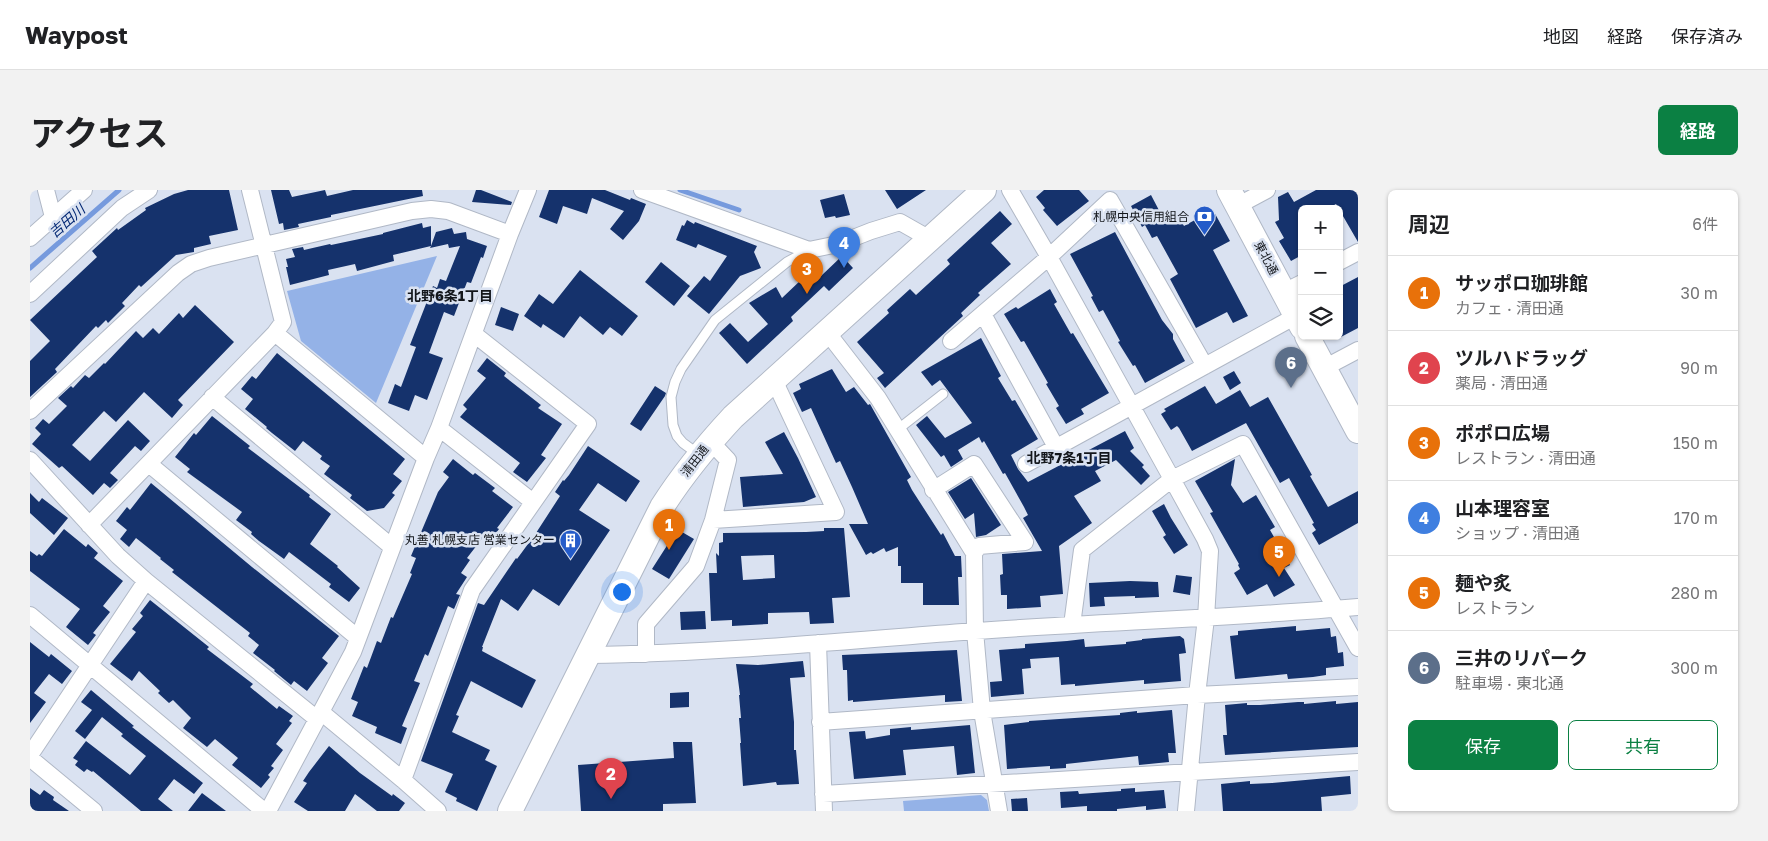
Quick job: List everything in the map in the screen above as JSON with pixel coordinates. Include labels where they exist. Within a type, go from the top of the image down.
[{"type":"street","points":[[46,190],[53,217]]},
{"type":"street","points":[[30,238],[84,190]]},
{"type":"street","points":[[30,294],[122,208],[149,190]]},
{"type":"street","points":[[89,525],[275,333],[283,322],[250,190]]},
{"type":"street","points":[[268,811],[353,652],[528,190]]},
{"type":"street","points":[[642,190],[809,250],[838,244],[871,230],[900,222],[930,239]]},
{"type":"street","points":[[1010,190],[1132,406],[1210,551],[1206,618],[1186,811]]},
{"type":"street","points":[[1233,198],[1267,190]]},
{"type":"street","name":"清田通","points":[[510,811],[662,507],[677,483],[733,416],[981,191]]},
{"type":"street","name":"東北通","points":[[1233,198],[1293,288],[1298,312]]},
{"type":"street","points":[[951,341],[1049,257],[1110,200],[1205,366]]},
{"type":"street","points":[[30,411],[178,273],[191,264],[412,211],[448,211],[510,234]]},
{"type":"street","points":[[1343,260],[1358,252]]},
{"type":"street","points":[[983,314],[1056,447]]},
{"type":"street","points":[[1026,464],[1205,366],[1298,327]]},
{"type":"street","points":[[827,332],[878,398],[974,553],[975,631],[982,711],[999,811]]},
{"type":"street","points":[[275,333],[426,458]]},
{"type":"street","points":[[403,780],[472,590],[588,424],[474,334]]},
{"type":"street","name":"東北通","points":[[1309,340],[1354,415]]},
{"type":"street","points":[[1324,368],[1358,350]]},
{"type":"street","points":[[713,520],[836,512],[774,380]]},
{"type":"street","points":[[212,397],[392,547]]},
{"type":"street","points":[[439,428],[533,502]]},
{"type":"street","points":[[1072,624],[1082,550],[1172,479],[1243,444],[1358,648]]},
{"type":"street","points":[[646,654],[646,624],[696,566],[713,520],[728,460],[705,448]]},
{"type":"street","points":[[30,460],[118,556],[146,581],[403,780],[438,811]]},
{"type":"street","points":[[149,464],[358,638]]},
{"type":"street","points":[[934,490],[974,464],[1025,542],[979,546],[974,553]]},
{"type":"street","points":[[94,811],[30,757],[146,581]]},
{"type":"street","points":[[588,655],[646,654],[1072,624],[1206,618],[1358,607]]},
{"type":"street","points":[[30,615],[264,811]]},
{"type":"street","points":[[818,643],[824,811]]},
{"type":"street","points":[[820,722],[1197,695],[1358,687]]},
{"type":"street","points":[[823,794],[1358,762]]},
{"type":"lane","points":[[705,448],[683,443],[677,436],[673,425],[671,398],[681,369],[715,320],[787,262],[809,250]]},
{"type":"lane","points":[[897,430],[943,394]]},
{"type":"shaded area","points":[[437,256],[376,403],[301,341],[287,291]]},
{"type":"shaded area","points":[[981,795],[987,800],[989,811],[904,811],[903,801]]},
{"type":"building","points":[[188,190],[229,190],[238,230],[209,236],[211,244],[194,248],[194,252],[176,255],[141,287],[139,285],[122,303],[125,306],[108,323],[106,320],[98,328],[96,326],[55,369],[57,372],[30,397],[30,361],[50,341],[30,320],[97,257],[92,251],[117,228],[118,230],[146,210],[145,208],[174,194]]},
{"type":"building","points":[[271,190],[289,190],[292,197],[325,190],[327,196],[353,190],[422,190],[423,196],[331,215],[331,217],[298,224],[299,227],[284,230],[283,223],[279,224]]},
{"type":"building","points":[[476,190],[481,190],[512,202],[511,205],[472,202]]},
{"type":"building","points":[[549,190],[605,190],[646,204],[639,221],[623,240],[610,229],[624,211],[592,198],[587,214],[563,206],[557,224],[539,217]]},
{"type":"building","points":[[885,190],[926,190],[897,209]]},
{"type":"building","points":[[1044,190],[1079,190],[1089,201],[1057,226],[1043,210],[1045,208],[1036,197]]},
{"type":"building","points":[[1316,190],[1358,190],[1358,242],[1343,216],[1343,205],[1298,205],[1298,257],[1291,261],[1279,241],[1284,238],[1275,222],[1279,220],[1278,197],[1288,192],[1294,202]]},
{"type":"building","points":[[844,194],[850,215],[825,218],[820,200]]},
{"type":"building","points":[[1151,195],[1162,216],[1175,210],[1184,226],[1213,210],[1230,241],[1213,250],[1248,316],[1233,323],[1227,312],[1196,328],[1170,279],[1178,274],[1157,236],[1152,238],[1145,225],[1142,227],[1131,206]]},
{"type":"building","points":[[1000,211],[1012,224],[991,243],[1011,264],[978,293],[980,295],[961,313],[963,316],[885,388],[877,378],[884,373],[857,342],[889,313],[887,310],[910,289],[916,295],[950,264],[947,260]]},
{"type":"building","points":[[687,220],[757,246],[754,252],[761,268],[740,276],[709,314],[687,296],[704,276],[710,281],[727,256],[698,244],[696,248],[676,240],[682,225],[684,226]]},
{"type":"building","points":[[422,223],[423,228],[431,226],[431,246],[393,255],[394,261],[357,271],[355,264],[328,270],[329,275],[290,285],[286,259],[295,257],[292,249],[303,247],[304,250],[331,245],[383,234]]},
{"type":"building","points":[[452,228],[454,234],[466,232],[467,239],[487,246],[471,283],[467,282],[454,316],[444,312],[429,353],[443,358],[427,400],[415,395],[409,411],[388,403],[395,384],[401,387],[416,347],[410,345],[433,286],[437,288],[440,279],[446,281],[460,246],[449,248],[448,244],[430,248],[436,232]]},
{"type":"building","points":[[1115,232],[1162,320],[1173,334],[1173,339],[1185,361],[1145,383],[1135,365],[1133,366],[1118,342],[1120,341],[1103,310],[1099,312],[1091,297],[1093,296],[1070,254]]},
{"type":"building","points":[[842,256],[853,268],[829,291],[824,286],[791,317],[793,321],[747,364],[719,333],[730,323],[748,342],[768,324],[749,303],[776,287],[782,298],[802,279],[798,275],[813,266],[821,276]]},
{"type":"building","points":[[661,262],[690,286],[674,306],[645,282]]},
{"type":"building","points":[[580,270],[638,316],[622,336],[610,327],[603,335],[580,316],[564,338],[543,324],[541,328],[524,316],[539,294],[553,304]]},
{"type":"building","points":[[1358,277],[1358,328],[1343,336],[1343,295],[1343,285]]},
{"type":"building","points":[[1050,289],[1057,302],[1054,304],[1071,334],[1073,333],[1109,393],[1081,409],[1084,414],[1066,424],[1056,408],[1059,406],[1046,384],[1048,383],[1024,341],[1021,342],[1004,314],[1016,307],[1018,309]]},
{"type":"building","points":[[195,305],[234,342],[178,400],[183,405],[172,418],[144,392],[116,422],[104,411],[72,445],[90,461],[128,420],[150,441],[141,451],[135,446],[110,473],[118,480],[110,488],[104,483],[93,495],[62,466],[59,468],[32,444],[41,434],[35,428],[43,419],[49,424],[67,406],[58,398],[71,386],[73,388],[85,375],[89,378],[136,331],[143,338],[153,328],[159,334],[179,313],[183,318]]},
{"type":"building","points":[[501,307],[519,314],[513,331],[495,325]]},
{"type":"building","points":[[981,338],[1001,376],[998,378],[1012,401],[1015,400],[1038,439],[1011,455],[1018,469],[1028,482],[1125,431],[1134,448],[1130,451],[1144,465],[1142,467],[1150,476],[1141,485],[1116,460],[1095,471],[1101,481],[1074,496],[1092,523],[1059,546],[1063,594],[1040,596],[1041,607],[1007,609],[1007,595],[1001,595],[1002,554],[1042,551],[1023,518],[1028,515],[1024,507],[984,441],[982,443],[979,437],[958,450],[963,459],[951,467],[944,455],[941,457],[916,425],[927,416],[945,438],[972,423],[940,380],[932,386],[921,372]]},
{"type":"building","points":[[277,353],[405,459],[393,474],[402,481],[392,493],[395,495],[384,508],[367,511],[350,498],[352,495],[324,474],[330,466],[320,459],[322,456],[303,441],[295,451],[245,409],[253,399],[241,389],[252,376],[256,379]]},
{"type":"building","points":[[487,358],[506,373],[504,376],[541,405],[538,408],[562,424],[541,455],[546,458],[527,482],[513,472],[520,463],[460,417],[467,409],[463,405],[486,378],[477,371]]},
{"type":"building","points":[[832,369],[846,392],[854,387],[868,405],[870,404],[911,477],[907,480],[912,490],[941,535],[943,533],[955,556],[961,556],[962,577],[958,577],[959,605],[923,605],[923,583],[901,583],[901,566],[898,566],[898,547],[886,552],[884,548],[873,554],[871,552],[866,555],[849,524],[868,524],[840,461],[836,463],[811,408],[802,412],[793,393],[801,389],[799,384]]},
{"type":"building","points":[[1234,371],[1241,383],[1230,390],[1223,377]]},
{"type":"building","points":[[655,386],[666,393],[641,431],[630,424]]},
{"type":"building","points":[[1205,386],[1216,404],[1240,390],[1250,407],[1268,397],[1328,507],[1358,491],[1358,523],[1319,545],[1312,533],[1316,530],[1312,524],[1314,523],[1289,478],[1280,483],[1246,423],[1192,451],[1179,428],[1177,426],[1171,430],[1161,414],[1166,411],[1164,409]]},
{"type":"building","points":[[212,416],[250,446],[248,448],[310,495],[309,497],[331,514],[310,544],[338,566],[360,588],[349,602],[329,587],[331,584],[289,552],[284,559],[259,541],[251,534],[252,532],[236,520],[242,512],[187,472],[190,469],[175,457],[194,433],[196,435]]},
{"type":"building","points":[[784,432],[816,497],[804,502],[743,507],[740,477],[783,474],[765,442]]},
{"type":"building","points":[[588,446],[640,481],[626,502],[598,483],[579,510],[610,530],[559,606],[533,589],[518,611],[501,599],[482,651],[536,680],[522,708],[471,681],[456,715],[459,716],[452,732],[490,750],[485,760],[497,766],[477,811],[456,801],[457,798],[445,792],[453,774],[421,761],[478,603],[484,605],[516,558],[536,533],[560,496],[555,492]]},
{"type":"building","points":[[453,459],[473,475],[475,473],[495,488],[492,491],[513,507],[497,528],[499,529],[491,540],[484,536],[467,558],[470,560],[461,573],[467,577],[456,594],[460,595],[454,609],[448,606],[428,656],[425,654],[414,681],[420,683],[402,726],[407,728],[401,744],[375,733],[377,727],[352,716],[358,702],[351,699],[364,666],[367,668],[377,641],[381,643],[391,617],[393,618],[412,574],[410,573],[416,558],[411,556],[438,492],[449,477],[443,472]]},
{"type":"building","points":[[1235,459],[1231,485],[1243,503],[1256,495],[1275,527],[1270,530],[1290,565],[1284,568],[1295,585],[1274,597],[1267,584],[1247,595],[1234,573],[1240,569],[1239,564],[1210,513],[1213,512],[1195,481]]},
{"type":"building","points":[[971,478],[1001,525],[986,535],[976,537],[974,513],[965,519],[948,492]]},
{"type":"building","points":[[151,483],[339,636],[322,658],[328,663],[307,691],[294,681],[291,685],[253,653],[259,645],[248,636],[250,633],[172,572],[174,570],[161,558],[136,538],[129,547],[120,539],[127,530],[116,521],[127,507],[130,510]]},
{"type":"building","points":[[30,493],[39,502],[42,498],[68,518],[54,535],[30,513]]},
{"type":"building","points":[[1164,504],[1188,545],[1174,554],[1163,537],[1166,535],[1152,511]]},
{"type":"building","points":[[824,528],[844,528],[850,597],[832,598],[834,623],[810,624],[809,612],[768,613],[768,624],[732,626],[732,620],[711,621],[709,573],[717,573],[716,553],[719,556],[719,543],[723,542],[723,533],[824,531]],"holes":[[[774,555],[775,578],[743,580],[741,556]]]},
{"type":"building","points":[[64,529],[86,547],[88,544],[98,553],[94,558],[123,581],[103,606],[110,612],[93,633],[96,635],[88,645],[66,627],[80,609],[30,571],[30,551],[37,556],[39,554],[42,556]]},
{"type":"building","points":[[671,532],[682,532],[694,539],[669,579],[652,569],[668,544],[665,542]]},
{"type":"building","points":[[1176,575],[1192,577],[1190,595],[1173,592]]},
{"type":"building","points":[[1158,582],[1159,597],[1104,597],[1105,606],[1090,607],[1089,583]]},
{"type":"building","points":[[150,600],[209,647],[207,649],[253,684],[250,687],[277,709],[279,706],[293,716],[289,721],[292,723],[276,744],[283,750],[271,766],[274,768],[268,775],[270,777],[261,788],[232,765],[238,758],[215,739],[207,747],[183,728],[191,718],[173,700],[169,703],[158,693],[160,691],[139,671],[132,681],[110,664],[136,632],[132,629],[143,616],[140,613]]},
{"type":"building","points":[[705,611],[706,629],[681,630],[680,612]]},
{"type":"building","points":[[1296,626],[1296,631],[1330,628],[1331,637],[1336,636],[1338,653],[1343,652],[1344,666],[1326,668],[1326,675],[1313,677],[1288,679],[1287,674],[1235,679],[1230,636],[1238,635],[1238,631]]},
{"type":"building","points":[[1180,636],[1184,639],[1186,653],[1179,654],[1181,681],[1144,684],[1144,680],[1075,686],[1075,684],[1061,685],[1059,657],[1030,659],[1031,668],[1022,669],[1024,694],[991,697],[990,682],[1002,681],[999,650],[1025,648],[1025,644],[1084,639],[1085,647],[1126,644],[1126,642],[1142,639]]},
{"type":"building","points":[[30,642],[49,657],[51,654],[72,671],[62,684],[49,674],[34,693],[46,702],[30,723]]},
{"type":"building","points":[[957,650],[962,701],[945,702],[945,695],[848,701],[847,670],[843,670],[842,655]]},
{"type":"building","points":[[803,661],[805,677],[790,678],[794,722],[794,750],[796,750],[799,784],[777,785],[776,782],[743,786],[739,718],[741,718],[740,695],[736,664],[758,665]]},
{"type":"building","points":[[91,690],[134,726],[132,727],[203,783],[194,794],[174,779],[158,799],[173,811],[141,811],[93,771],[87,769],[84,772],[75,765],[78,761],[73,758],[86,741],[130,775],[146,756],[121,736],[123,734],[102,717],[85,739],[75,731],[92,710],[81,702]]},
{"type":"building","points":[[689,692],[689,707],[670,708],[670,693]]},
{"type":"building","points":[[1336,701],[1336,704],[1358,702],[1358,747],[1225,755],[1223,735],[1227,735],[1225,705],[1298,702],[1304,702],[1304,704]]},
{"type":"building","points":[[1172,710],[1176,753],[1168,753],[1169,762],[1139,765],[1138,756],[1066,764],[1066,768],[1050,769],[1050,766],[1007,769],[1004,725],[1029,721],[1120,715],[1120,713],[1137,711],[1137,713]]},
{"type":"building","points":[[970,725],[975,773],[957,775],[954,746],[903,750],[906,775],[854,779],[849,732],[865,731],[866,739],[890,735],[890,729],[911,727],[911,730]]},
{"type":"building","points":[[673,742],[692,742],[696,803],[663,804],[663,811],[581,811],[578,765],[674,758]]},
{"type":"building","points":[[329,746],[360,773],[405,803],[399,811],[377,811],[355,794],[345,811],[308,811],[294,802],[307,783],[303,781]]},
{"type":"building","points":[[1350,776],[1351,794],[1321,797],[1322,811],[1223,811],[1221,784],[1250,781],[1250,784],[1272,783]]},
{"type":"building","points":[[30,788],[40,795],[44,790],[54,797],[53,800],[69,811],[35,811],[30,808]]},
{"type":"building","points":[[1135,788],[1135,792],[1164,790],[1166,808],[1146,810],[1146,806],[1117,809],[1117,811],[1087,811],[1087,806],[1061,808],[1060,792],[1078,791],[1079,794]]},
{"type":"building","points":[[202,793],[226,811],[188,811]]},
{"type":"building","points":[[1027,798],[1028,811],[1012,811],[1011,799]]},
{"type":"waterway","name":"吉田川","points":[[30,268],[119,190]]},
{"type":"waterway","name":"吉田川","points":[[680,190],[739,210]]},
{"type":"place","name":"札幌中央信用組合","points":[[1205,236]]},
{"type":"place","name":"山本理容室","points":[[844,268]]},
{"type":"place","name":"ポポロ広場","points":[[807,294]]},
{"type":"place","name":"三井のリパーク","points":[[1291,388]]},
{"type":"place","name":"サッポロ珈琲館","points":[[669,550]]},
{"type":"place","name":"丸善 札幌支店 営業センター","points":[[571,559]]},
{"type":"place","name":"麺や炙","points":[[1279,577]]},
{"type":"place","name":"ツルハドラッグ","points":[[611,799]]},
{"type":"district","name":"北野6条1丁目","points":[[450,296]]},
{"type":"district","name":"北野7条1丁目","points":[[1069,458]]}]
